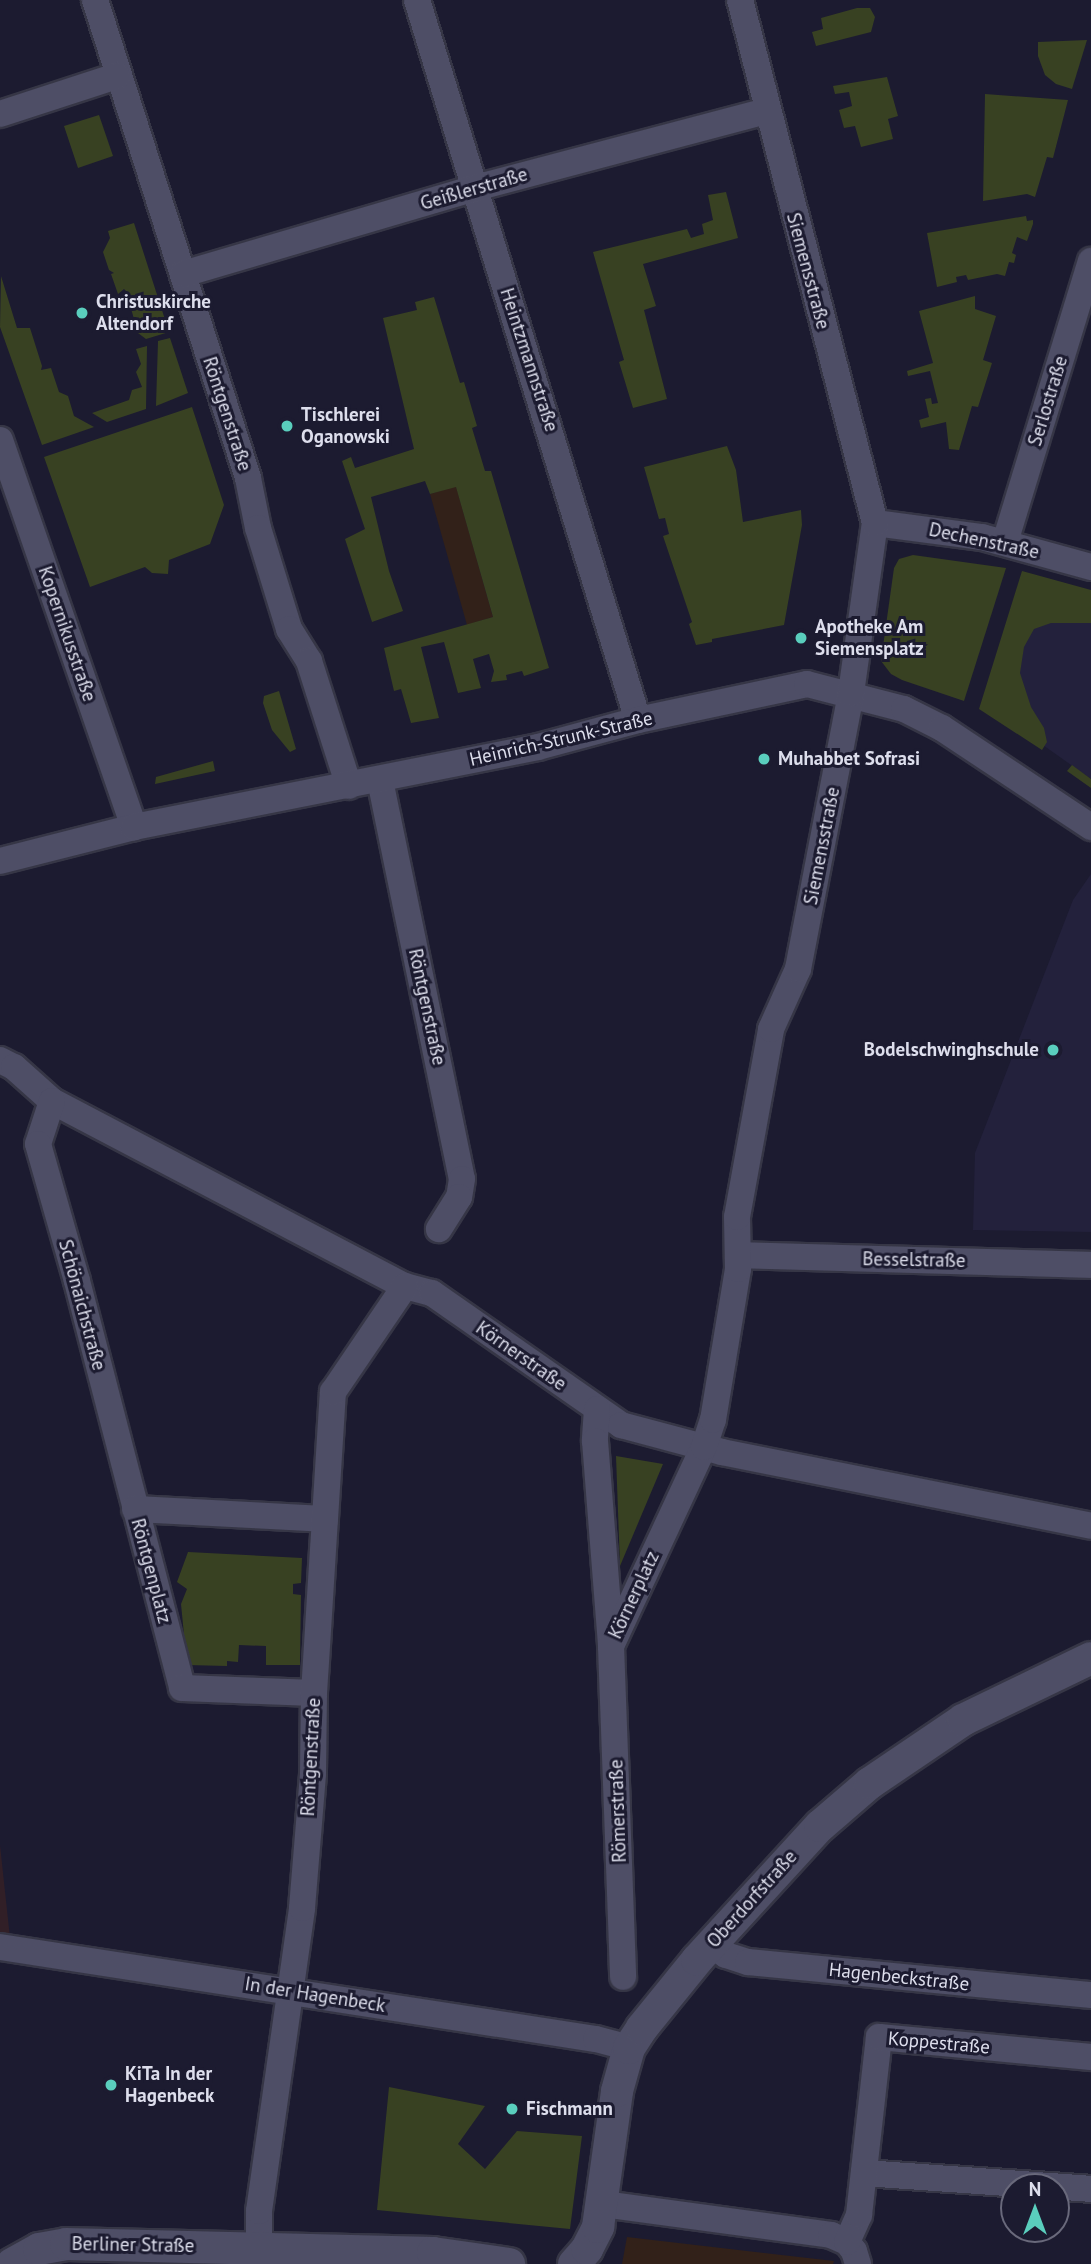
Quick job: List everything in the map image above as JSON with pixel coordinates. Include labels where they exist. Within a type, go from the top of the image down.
[{"type":"street","name":"Röntgenstraße","points":[[95,0],[117,76],[248,478],[258,528],[289,629],[309,661],[349,786]]},
{"type":"street","name":"Heintzmannstraße","points":[[417,0],[638,720]]},
{"type":"street","name":"Siemensstraße","points":[[704,1447],[713,1420],[728,1335],[737,1255],[737,1217],[771,1029],[798,969],[851,693],[875,523],[740,0]]},
{"type":"street","points":[[0,114],[117,76]]},
{"type":"street","name":"Geißlerstraße","points":[[183,274],[475,188],[767,111]]},
{"type":"street","name":"Serlostraße","points":[[1006,542],[1091,261]]},
{"type":"street","name":"Kopernikusstraße","points":[[0,440],[134,827]]},
{"type":"street","name":"Dechenstraße","points":[[875,523],[945,530],[1006,542],[1091,567]]},
{"type":"street","name":"Heinrich-Strunk-Straße","points":[[0,861],[134,827],[538,747],[638,720],[807,684],[851,693],[904,709],[942,728],[1091,827]]},
{"type":"street","name":"Röntgenstraße","points":[[380,780],[463,1179],[459,1197],[439,1229]]},
{"type":"street","name":"Körnerstraße","points":[[0,1060],[13,1067],[52,1101],[405,1286],[432,1293],[621,1425],[704,1447],[1091,1526]]},
{"type":"street","name":"Schönaichstraße","points":[[52,1101],[38,1144],[77,1280],[135,1509]]},
{"type":"street","name":"Besselstraße","points":[[737,1255],[1091,1265]]},
{"type":"street","name":"Röntgenstraße","points":[[259,2248],[259,2211],[291,1991],[313,1773],[314,1693],[333,1392],[405,1286]]},
{"type":"street","name":"Körnerplatz","points":[[597,1409],[594,1431],[611,1646]]},
{"type":"street","name":"Körnerplatz","points":[[611,1646],[704,1447]]},
{"type":"street","name":"Röntgenplatz","points":[[314,1693],[182,1688],[135,1509],[325,1519]]},
{"type":"street","name":"Römerstraße","points":[[611,1646],[624,1977]]},
{"type":"street","name":"Oberdorfstraße","points":[[574,2264],[593,2239],[603,2204],[617,2091],[629,2048],[642,2028],[711,1945],[820,1826],[870,1783],[963,1720],[1091,1658]]},
{"type":"street","name":"Hagenbeckstraße","points":[[711,1945],[726,1955],[748,1962],[1091,1995]]},
{"type":"street","name":"In der Hagenbeck","points":[[0,1947],[596,2039],[629,2048]]},
{"type":"street","name":"Koppestraße","points":[[853,2253],[879,2037],[1091,2057]]},
{"type":"street","points":[[864,2173],[1091,2189]]},
{"type":"street","name":"Koppestraße","points":[[603,2204],[831,2235],[853,2253]]},
{"type":"street","name":"Berliner Straße","points":[[12,2264],[39,2249],[66,2244],[433,2253],[509,2264]]},
{"type":"shaded area","points":[[456,486],[493,617],[467,625],[430,494]]},
{"type":"shaded area","points":[[1027,576],[1091,597],[1091,779],[989,707]]},
{"type":"shaded area","name":"Bodelschwinghschule","points":[[1091,874],[1091,1232],[973,1230],[975,1153],[1073,900]]},
{"type":"shaded area","points":[[0,1845],[11,1947],[0,1946]]},
{"type":"shaded area","points":[[627,2237],[834,2261],[833,2264],[622,2264]]},
{"type":"green space","points":[[857,8],[870,8],[875,17],[871,32],[816,46],[812,32],[823,29],[821,18]]},
{"type":"green space","points":[[1087,40],[1072,89],[1056,84],[1045,75],[1038,56],[1038,42]]},
{"type":"green space","points":[[887,77],[898,116],[888,119],[893,139],[861,147],[855,126],[844,128],[839,110],[852,106],[849,92],[835,94],[833,86]]},
{"type":"green space","points":[[985,94],[1068,100],[1053,158],[1047,157],[1035,197],[1027,194],[983,201]]},
{"type":"green space","points":[[99,115],[113,156],[78,168],[64,126]]},
{"type":"green space","points":[[726,192],[738,238],[643,264],[656,306],[644,310],[667,399],[633,408],[619,362],[624,360],[593,252],[687,229],[691,238],[704,234],[702,224],[713,220],[708,195]]},
{"type":"green space","points":[[1026,216],[1027,221],[1033,220],[1033,224],[1027,241],[1017,237],[1012,253],[1016,255],[1014,263],[1009,262],[1005,276],[997,274],[968,280],[966,275],[956,277],[957,282],[937,287],[927,233]]},
{"type":"green space","points":[[134,223],[169,332],[146,339],[138,333],[126,291],[124,289],[118,294],[111,274],[114,273],[109,270],[103,252],[110,238],[108,231]]},
{"type":"green space","points":[[1,276],[17,328],[30,328],[41,370],[51,368],[59,392],[68,396],[74,416],[94,427],[42,445],[0,327]]},
{"type":"green space","points":[[975,296],[975,309],[996,316],[983,360],[992,363],[978,407],[972,406],[959,450],[949,449],[946,422],[921,428],[919,420],[929,417],[925,399],[931,398],[932,404],[938,403],[930,371],[908,376],[907,371],[933,363],[919,311]]},
{"type":"green space","points":[[434,297],[460,383],[464,382],[477,426],[472,428],[485,471],[491,471],[549,668],[524,676],[522,671],[506,675],[507,680],[491,682],[494,671],[489,654],[473,659],[481,688],[458,693],[444,642],[421,647],[439,718],[411,723],[401,689],[394,691],[384,648],[493,617],[456,487],[430,494],[425,481],[371,497],[389,571],[403,611],[372,622],[345,539],[365,529],[342,461],[351,457],[355,468],[414,449],[383,318],[417,310],[415,302]]},
{"type":"green space","points":[[170,338],[188,393],[156,406],[158,341]]},
{"type":"green space","points":[[147,346],[146,409],[107,422],[92,413],[129,400],[132,390],[142,387],[136,372],[141,364],[136,349]]},
{"type":"green space","points":[[192,407],[224,505],[210,544],[169,560],[168,574],[152,573],[145,567],[90,587],[44,457]]},
{"type":"green space","points":[[727,446],[736,470],[743,522],[801,510],[802,525],[784,625],[712,639],[712,642],[696,645],[689,624],[692,622],[663,536],[669,534],[665,518],[659,519],[644,467]]},
{"type":"green space","points":[[913,555],[1006,568],[964,701],[902,680],[891,674],[881,661],[894,568],[899,559]]},
{"type":"green space","points":[[1022,571],[1091,590],[1091,623],[1051,623],[1034,629],[1024,647],[1020,673],[1031,707],[1044,728],[1047,742],[1042,750],[979,709]]},
{"type":"green space","points":[[279,691],[296,749],[290,752],[272,730],[263,703],[264,696]]},
{"type":"green space","points":[[213,761],[215,771],[155,784],[156,777]]},
{"type":"green space","points":[[1072,765],[1091,779],[1091,788],[1067,771]]},
{"type":"green space","points":[[616,1456],[663,1464],[620,1566]]},
{"type":"green space","points":[[188,1552],[302,1558],[301,1583],[293,1584],[293,1594],[301,1595],[300,1665],[266,1665],[266,1646],[239,1645],[238,1662],[227,1661],[227,1666],[187,1665],[181,1604],[187,1589],[177,1582]]},
{"type":"green space","points":[[389,2087],[485,2106],[458,2144],[485,2169],[517,2131],[582,2136],[570,2229],[377,2210]]},
{"type":"place","name":"Christuskirche Altendorf","points":[[82,313]]},
{"type":"place","name":"Tischlerei Oganowski","points":[[287,426]]},
{"type":"place","name":"Apotheke Am Siemensplatz","points":[[801,638]]},
{"type":"place","name":"Muhabbet Sofrasi","points":[[764,759]]},
{"type":"place","name":"Bodelschwinghschule","points":[[1053,1050]]},
{"type":"place","name":"KiTa In der Hagenbeck","points":[[111,2085]]},
{"type":"place","name":"Fischmann","points":[[512,2109]]}]
